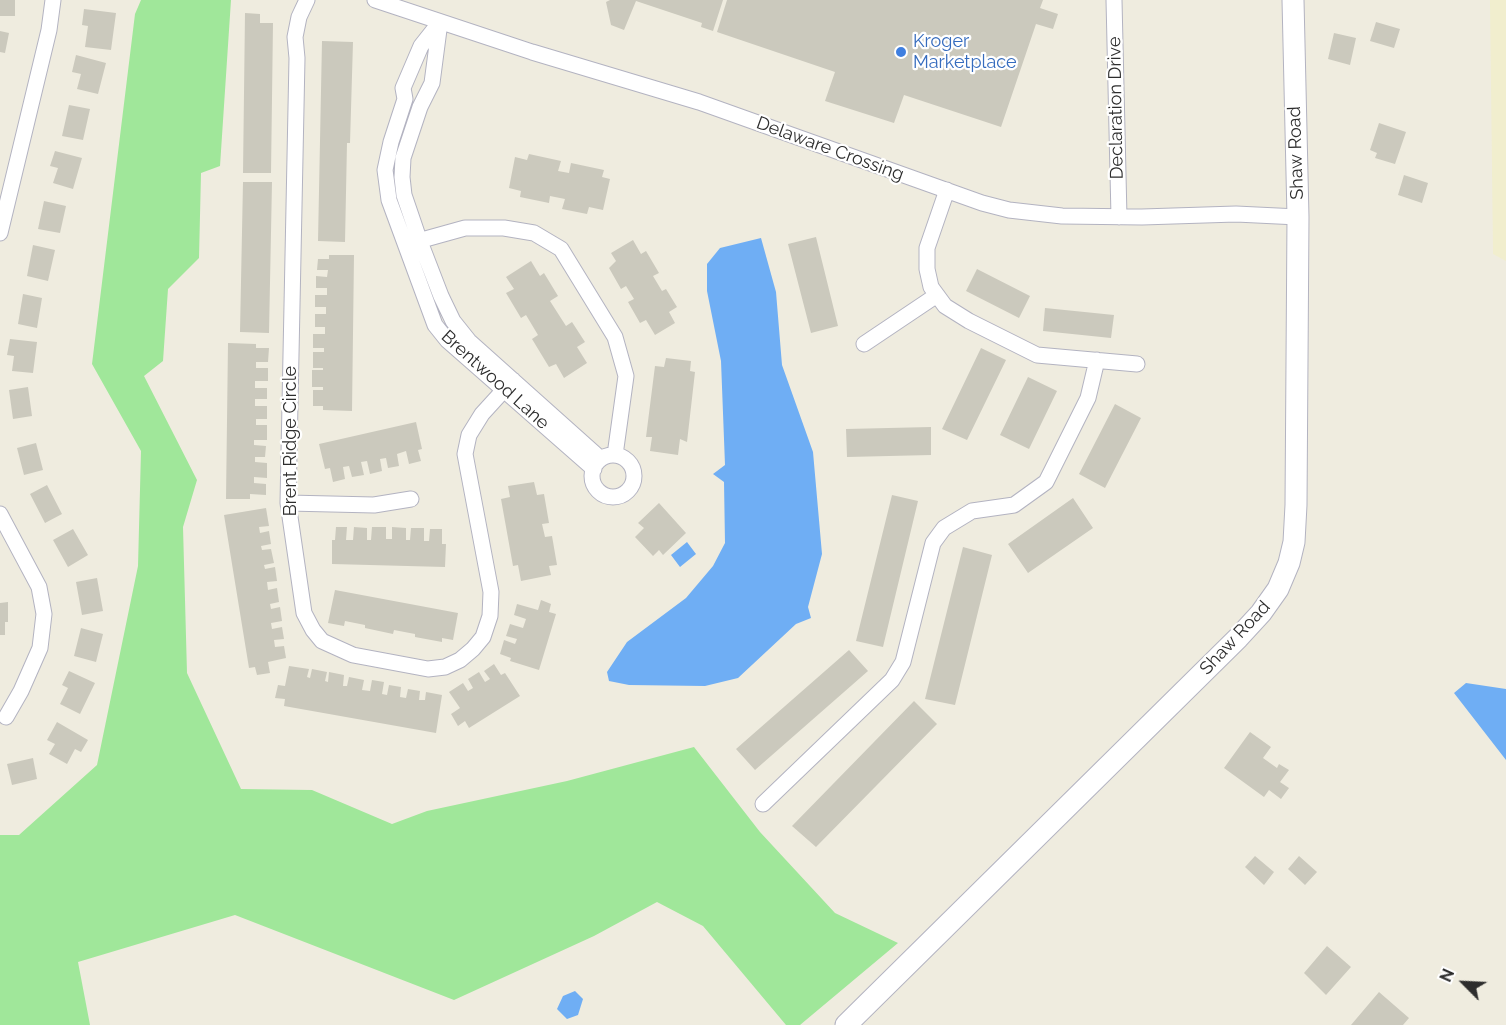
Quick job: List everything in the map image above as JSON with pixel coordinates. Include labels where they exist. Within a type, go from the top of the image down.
[{"type":"main road","name":"Shaw Road","points":[[846,1025],[1238,638],[1261,613],[1278,589],[1294,542],[1296,505],[1298,217],[1293,0]]},
{"type":"street","points":[[0,232],[49,30],[53,0]]},
{"type":"street","name":"Brent Ridge Circle","points":[[307,0],[299,17],[295,37],[297,70],[288,503],[304,614],[322,641],[353,655],[428,669],[445,667],[460,660],[473,650],[483,637],[490,615],[491,592],[465,454],[469,435],[482,414],[508,385]]},
{"type":"street","name":"Delaware Crossing","points":[[375,0],[532,52],[699,102],[982,203],[1024,212],[1062,216],[1236,214],[1298,217]]},
{"type":"street","name":"Declaration Drive","points":[[1114,0],[1119,216]]},
{"type":"street","name":"Brentwood Lane","points":[[412,242],[402,177],[403,158],[420,107],[432,83],[440,22]]},
{"type":"street","name":"Brentwood Lane","points":[[412,242],[465,228],[504,228],[534,233],[561,249],[615,338],[626,376],[604,461],[508,385],[469,341],[453,321],[389,200],[385,170],[390,142],[405,99],[403,88],[421,46],[440,22]]},
{"type":"street","points":[[947,190],[927,248],[927,268],[931,287],[945,306],[969,321],[1037,355],[1137,364]]},
{"type":"street","points":[[864,344],[937,295]]},
{"type":"street","points":[[763,804],[892,680],[903,662],[933,543],[944,528],[972,511],[1014,505],[1046,482],[1088,398],[1096,360]]},
{"type":"street","points":[[288,503],[374,505],[411,499]]},
{"type":"street","points":[[0,514],[39,587],[44,614],[40,648],[21,691],[6,717]]},
{"type":"shaded area","points":[[1490,0],[1506,0],[1506,261],[1493,254]]},
{"type":"green space","points":[[141,0],[231,0],[220,166],[201,173],[199,258],[168,289],[163,361],[144,376],[197,480],[183,527],[187,673],[241,789],[312,790],[392,824],[427,811],[567,781],[694,747],[760,832],[835,913],[898,943],[800,1025],[786,1025],[703,926],[657,902],[594,936],[454,1000],[235,915],[78,962],[90,1025],[0,1025],[0,835],[19,835],[97,765],[138,566],[141,451],[92,364],[135,14]]},
{"type":"water","points":[[761,238],[776,292],[782,365],[813,452],[822,554],[808,607],[811,618],[796,624],[738,678],[705,686],[629,685],[609,681],[607,672],[627,642],[686,598],[713,566],[725,543],[724,482],[713,474],[725,465],[721,361],[707,291],[707,264],[720,248]]},
{"type":"water","points":[[687,542],[696,554],[680,567],[671,555]]},
{"type":"water","points":[[1466,683],[1506,689],[1506,760],[1454,693]]},
{"type":"water","points":[[575,991],[583,999],[578,1015],[567,1019],[557,1009],[563,996]]},
{"type":"building","points":[[0,0],[15,0],[15,16],[0,16]]},
{"type":"building","points":[[610,0],[723,0],[713,31],[701,27],[702,23],[636,1],[624,30],[611,25],[606,2]]},
{"type":"building","name":"Kroger Marketplace","points":[[727,0],[1043,0],[1040,8],[1058,14],[1053,29],[1036,24],[1001,127],[904,95],[894,123],[825,101],[835,72],[717,32]]},
{"type":"building","points":[[84,9],[116,13],[111,50],[85,47],[88,26],[82,25]]},
{"type":"building","points":[[245,13],[260,14],[260,23],[273,23],[271,173],[243,173]]},
{"type":"building","points":[[1376,22],[1400,29],[1394,48],[1370,41]]},
{"type":"building","points":[[0,31],[9,33],[5,53],[0,52]]},
{"type":"building","points":[[1334,33],[1356,38],[1350,65],[1328,59]]},
{"type":"building","points":[[322,41],[353,42],[350,143],[347,143],[345,242],[318,241]]},
{"type":"building","points":[[76,55],[106,63],[98,94],[77,89],[81,74],[72,72]]},
{"type":"building","points":[[69,105],[90,109],[83,140],[62,136]]},
{"type":"building","points":[[1379,123],[1406,132],[1395,164],[1375,158],[1377,153],[1370,150]]},
{"type":"building","points":[[55,151],[82,158],[73,189],[53,183],[58,168],[50,166]]},
{"type":"building","points":[[529,154],[561,161],[558,171],[569,173],[571,163],[604,170],[602,177],[610,179],[603,210],[589,207],[587,214],[562,209],[565,199],[550,196],[549,203],[520,197],[521,191],[509,188],[515,157],[527,160]]},
{"type":"building","points":[[1404,175],[1428,183],[1422,203],[1398,195]]},
{"type":"building","points":[[243,182],[272,182],[269,333],[240,332]]},
{"type":"building","points":[[44,201],[66,206],[60,233],[38,229]]},
{"type":"building","points":[[816,237],[838,326],[811,333],[788,244]]},
{"type":"building","points":[[633,240],[641,254],[646,251],[659,273],[653,276],[662,291],[666,289],[677,307],[669,312],[675,323],[655,335],[646,320],[640,323],[628,302],[634,299],[626,286],[621,289],[609,268],[616,261],[611,253]]},
{"type":"building","points":[[33,245],[55,250],[48,281],[27,276]]},
{"type":"building","points":[[329,255],[354,255],[352,411],[323,410],[323,406],[313,406],[313,390],[323,390],[323,387],[312,387],[312,370],[323,370],[323,368],[313,368],[313,352],[324,352],[324,348],[313,348],[313,334],[325,334],[325,327],[315,327],[315,314],[326,314],[326,307],[315,307],[315,295],[327,295],[327,288],[316,288],[316,276],[327,277],[328,270],[317,270],[318,259],[329,259]]},
{"type":"building","points":[[531,261],[540,276],[544,273],[558,296],[550,301],[566,326],[572,322],[585,342],[577,347],[587,363],[564,378],[556,364],[549,367],[532,339],[538,335],[526,315],[521,318],[506,293],[514,289],[506,277]]},
{"type":"building","points":[[977,269],[1030,296],[1019,318],[966,291]]},
{"type":"building","points":[[23,294],[42,298],[37,328],[18,324]]},
{"type":"building","points":[[1045,308],[1114,315],[1111,338],[1043,331]]},
{"type":"building","points":[[10,339],[37,342],[33,373],[12,371],[14,356],[7,355]]},
{"type":"building","points":[[228,343],[256,344],[256,348],[269,348],[268,362],[256,362],[256,368],[268,368],[268,381],[255,381],[255,388],[267,388],[267,399],[255,399],[255,406],[267,406],[267,419],[256,419],[256,425],[267,425],[267,440],[254,440],[254,445],[266,446],[265,457],[255,457],[255,462],[267,463],[267,478],[254,477],[254,483],[266,484],[266,495],[250,494],[250,499],[226,499]]},
{"type":"building","points":[[981,348],[1006,360],[967,440],[942,429]]},
{"type":"building","points":[[666,358],[691,361],[690,371],[695,372],[687,442],[680,439],[678,455],[650,451],[652,437],[646,437],[655,366],[664,367]]},
{"type":"building","points":[[1028,377],[1057,391],[1029,449],[1000,435]]},
{"type":"building","points":[[28,387],[32,416],[13,419],[9,390]]},
{"type":"building","points":[[1115,404],[1141,418],[1105,488],[1079,474]]},
{"type":"building","points":[[416,422],[422,449],[418,450],[421,461],[409,464],[406,451],[397,454],[399,466],[388,468],[386,458],[380,459],[382,471],[370,474],[367,461],[361,462],[364,475],[352,477],[349,466],[343,467],[345,479],[333,482],[330,468],[325,469],[319,444]]},
{"type":"building","points":[[931,427],[931,455],[847,457],[846,429]]},
{"type":"building","points":[[36,443],[43,470],[24,475],[17,448]]},
{"type":"building","points":[[534,482],[537,495],[544,494],[549,523],[542,524],[545,537],[552,536],[557,565],[549,566],[551,575],[521,581],[518,565],[513,566],[501,499],[510,497],[508,486]]},
{"type":"building","points":[[47,485],[62,514],[45,523],[30,494]]},
{"type":"building","points":[[892,495],[918,501],[883,647],[856,641]]},
{"type":"building","points":[[1073,498],[1093,528],[1028,573],[1008,544]]},
{"type":"building","points":[[659,503],[686,533],[663,555],[659,550],[653,556],[635,537],[644,528],[638,523]]},
{"type":"building","points":[[266,508],[269,526],[259,527],[260,533],[269,531],[271,544],[261,546],[262,550],[271,549],[274,563],[264,565],[265,569],[275,567],[277,581],[267,582],[268,590],[277,588],[279,602],[270,604],[271,609],[280,607],[282,621],[271,623],[272,629],[282,627],[284,639],[274,640],[275,647],[284,646],[286,658],[268,662],[270,673],[257,675],[255,667],[249,668],[224,515]]},
{"type":"building","points":[[336,527],[347,527],[346,540],[353,540],[354,527],[367,528],[367,540],[371,540],[372,527],[386,527],[386,539],[392,539],[392,527],[406,528],[406,540],[410,540],[411,528],[424,528],[424,541],[429,541],[430,529],[442,529],[442,544],[446,544],[445,567],[332,564],[332,540],[335,540]]},
{"type":"building","points":[[73,529],[88,555],[68,567],[53,540]]},
{"type":"building","points":[[963,547],[992,555],[955,705],[925,699]]},
{"type":"building","points":[[97,578],[103,611],[82,615],[76,582]]},
{"type":"building","points":[[335,590],[458,613],[453,640],[442,638],[442,642],[394,630],[393,634],[345,621],[344,626],[328,623]]},
{"type":"building","points":[[541,600],[551,604],[549,612],[556,614],[539,670],[510,661],[511,658],[500,654],[504,640],[515,644],[517,639],[506,636],[510,624],[523,628],[526,619],[514,615],[517,604],[538,610]]},
{"type":"building","points":[[8,602],[8,622],[5,622],[5,635],[0,635],[0,603]]},
{"type":"building","points":[[81,628],[103,634],[96,662],[74,656]]},
{"type":"building","points":[[849,650],[868,671],[755,770],[736,749]]},
{"type":"building","points":[[494,664],[501,675],[505,673],[520,696],[469,728],[465,721],[458,726],[451,714],[460,708],[449,692],[463,683],[468,691],[473,688],[468,679],[479,672],[485,682],[490,679],[484,671]]},
{"type":"building","points":[[289,666],[309,669],[307,677],[310,678],[312,669],[327,672],[325,681],[328,682],[329,672],[344,675],[343,686],[347,686],[349,677],[364,680],[362,690],[370,691],[372,680],[384,682],[382,694],[387,695],[389,685],[401,687],[400,697],[406,698],[408,689],[420,691],[419,700],[425,700],[426,692],[442,695],[436,733],[284,706],[285,699],[275,698],[278,685],[285,686]]},
{"type":"building","points":[[69,671],[95,683],[80,714],[60,704],[68,688],[62,685]]},
{"type":"building","points":[[914,701],[937,724],[816,847],[792,826]]},
{"type":"building","points":[[57,722],[88,740],[81,752],[75,749],[67,764],[49,754],[55,744],[47,740]]},
{"type":"building","points":[[1250,732],[1271,747],[1263,758],[1277,768],[1279,764],[1289,770],[1280,782],[1289,788],[1281,799],[1269,790],[1264,797],[1224,768]]},
{"type":"building","points":[[33,758],[37,779],[12,785],[7,764]]},
{"type":"building","points":[[1255,856],[1274,872],[1264,885],[1245,867]]},
{"type":"building","points":[[1299,856],[1317,872],[1305,885],[1288,869]]},
{"type":"building","points":[[1327,946],[1351,967],[1326,995],[1304,973]]},
{"type":"building","points":[[1379,992],[1409,1018],[1403,1025],[1351,1025]]},
{"type":"place","name":"Kroger Marketplace","points":[[901,52]]}]
